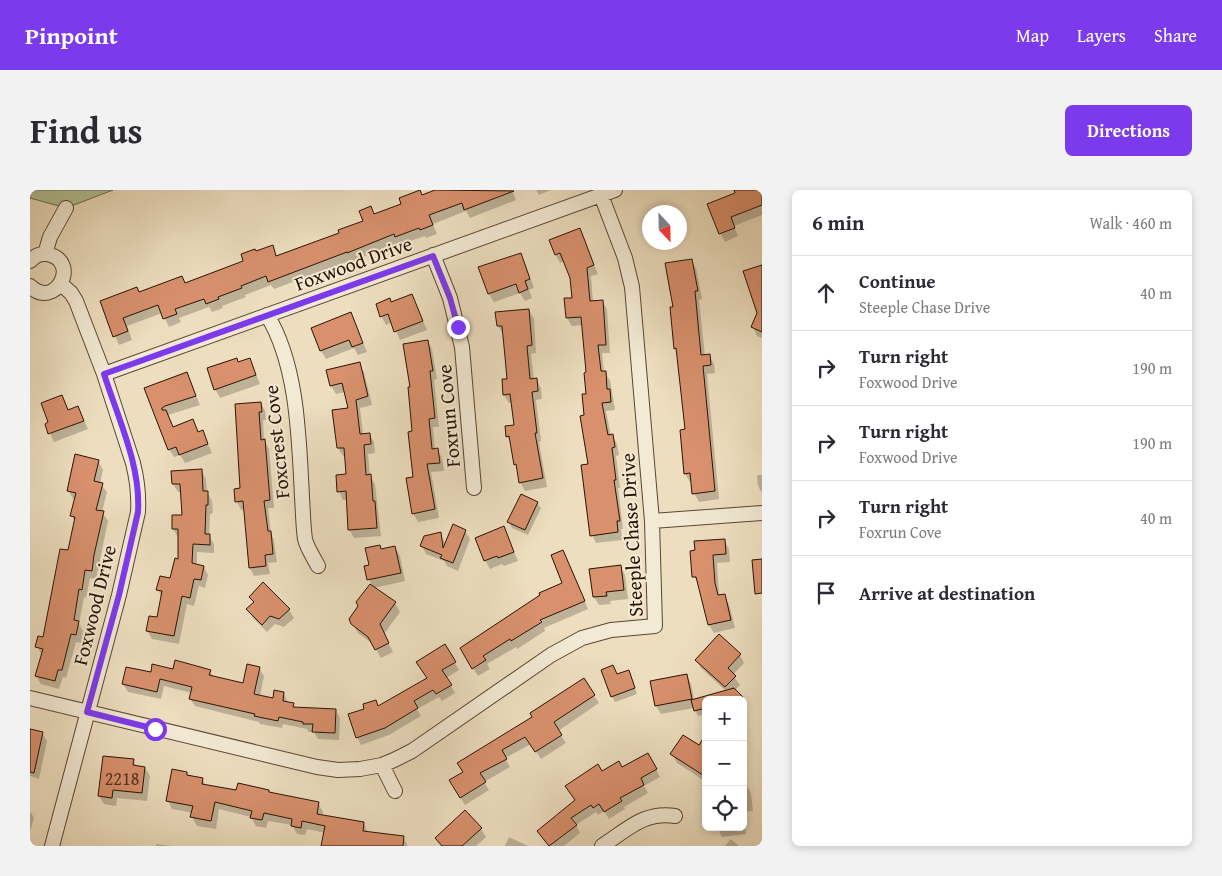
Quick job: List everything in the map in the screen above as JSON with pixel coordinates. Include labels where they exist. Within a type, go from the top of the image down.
[{"type":"street","name":"Foxwood Drive","points":[[104,374],[615,190]]},
{"type":"street","name":"Steeple Chase Drive","points":[[30,698],[317,767],[338,770],[360,770],[382,765],[412,751],[552,654],[582,638],[592,634],[626,628],[656,626],[652,521],[632,287],[625,258],[600,195]]},
{"type":"street","points":[[45,254],[50,237],[66,208]]},
{"type":"street","points":[[30,261],[38,255],[54,256],[59,260],[64,269],[64,277],[61,284],[52,291],[39,292],[30,286]]},
{"type":"street","name":"Foxrun Cove","points":[[433,256],[450,298],[462,347],[474,488]]},
{"type":"street","name":"Foxwood Drive","points":[[52,846],[119,595],[138,512],[139,498],[133,463],[104,374],[76,301],[71,293],[61,284]]},
{"type":"street","name":"Foxcrest Cove","points":[[267,315],[281,346],[291,381],[297,416],[305,540],[318,566]]},
{"type":"street","points":[[652,521],[762,513]]},
{"type":"street","points":[[382,765],[395,791]]},
{"type":"street","points":[[602,846],[644,818],[661,814],[675,816]]},
{"type":"green space","points":[[30,190],[113,190],[66,208],[30,198]]},
{"type":"building","points":[[420,190],[422,195],[435,190],[514,191],[464,210],[462,203],[429,215],[433,225],[395,237],[394,234],[268,282],[266,276],[241,286],[242,288],[218,297],[219,299],[206,304],[204,299],[175,309],[177,314],[163,319],[158,305],[123,318],[128,331],[113,337],[100,301],[137,287],[139,292],[182,276],[185,283],[243,261],[241,254],[255,249],[256,251],[273,245],[276,256],[339,233],[338,230],[363,221],[359,211],[371,206],[374,214],[401,204],[399,198]]},
{"type":"building","points":[[734,190],[762,190],[762,205],[731,217],[735,228],[719,234],[707,204],[735,193]]},
{"type":"building","points":[[580,228],[594,265],[587,268],[590,301],[603,300],[606,345],[598,345],[601,371],[606,371],[607,389],[610,389],[611,402],[602,403],[608,435],[613,434],[615,447],[612,448],[616,480],[614,480],[620,521],[617,521],[618,532],[590,536],[581,465],[588,464],[580,416],[584,415],[582,394],[586,394],[581,317],[566,318],[564,298],[572,298],[570,278],[560,253],[555,255],[549,240]]},
{"type":"building","points":[[521,253],[530,279],[525,281],[528,289],[519,293],[516,284],[488,294],[478,267]]},
{"type":"building","points":[[692,259],[698,291],[695,291],[701,355],[710,354],[711,365],[703,366],[715,491],[692,494],[690,473],[684,474],[680,430],[685,429],[676,348],[674,349],[670,307],[673,307],[665,263]]},
{"type":"building","points":[[762,265],[762,332],[751,327],[757,313],[743,271]]},
{"type":"building","points":[[412,294],[423,321],[394,332],[388,314],[380,317],[376,304],[390,298],[391,302]]},
{"type":"building","points":[[529,309],[532,345],[527,346],[530,379],[537,378],[538,391],[532,392],[537,433],[535,433],[543,478],[519,483],[509,436],[506,437],[505,426],[514,425],[510,394],[503,395],[502,379],[507,379],[505,357],[502,326],[497,326],[495,312]]},
{"type":"building","points":[[351,312],[363,343],[352,347],[349,340],[320,351],[311,328]]},
{"type":"building","points":[[428,340],[433,371],[430,371],[435,418],[429,419],[432,449],[438,448],[440,463],[427,464],[435,509],[412,514],[406,478],[413,477],[408,432],[412,431],[408,387],[410,387],[403,344]]},
{"type":"building","points":[[237,358],[238,362],[250,358],[256,375],[214,390],[207,368]]},
{"type":"building","points":[[360,362],[368,396],[356,400],[360,434],[370,433],[371,444],[364,445],[366,475],[371,474],[377,528],[348,530],[346,491],[337,492],[336,475],[346,474],[344,448],[337,448],[332,410],[348,408],[342,383],[330,386],[326,370]]},
{"type":"building","points":[[187,372],[196,396],[165,406],[162,410],[166,410],[173,427],[193,419],[198,432],[203,430],[208,444],[179,455],[176,447],[168,450],[144,388]]},
{"type":"building","points":[[62,395],[68,410],[78,406],[84,421],[48,434],[45,424],[48,422],[41,403]]},
{"type":"building","points":[[261,402],[262,412],[259,412],[261,440],[265,439],[270,500],[264,501],[268,531],[271,531],[273,554],[265,555],[266,566],[249,568],[243,501],[235,502],[234,489],[240,488],[235,404]]},
{"type":"building","points":[[75,454],[99,460],[94,481],[103,483],[96,510],[104,511],[92,571],[85,570],[82,590],[79,589],[74,620],[79,621],[76,635],[71,634],[62,670],[58,670],[55,681],[35,676],[43,649],[35,647],[38,636],[43,637],[60,549],[68,550],[75,517],[70,516],[76,493],[67,491]]},
{"type":"building","points":[[202,469],[203,491],[208,491],[205,534],[210,534],[210,545],[193,544],[192,563],[204,566],[201,580],[194,579],[190,598],[182,596],[174,636],[146,631],[149,616],[157,617],[162,591],[156,590],[160,576],[170,578],[175,558],[178,559],[178,529],[172,529],[172,515],[182,515],[180,484],[172,484],[171,471]]},
{"type":"building","points":[[521,494],[538,502],[525,530],[507,522]]},
{"type":"building","points":[[453,524],[466,530],[453,563],[440,558],[442,555],[420,546],[424,536],[441,532],[443,548]]},
{"type":"building","points":[[504,526],[514,552],[484,561],[475,538]]},
{"type":"building","points":[[725,539],[726,554],[713,555],[715,583],[718,595],[725,594],[731,620],[708,625],[696,577],[692,577],[690,551],[695,550],[694,541]]},
{"type":"building","points":[[380,545],[381,549],[395,546],[401,573],[367,580],[364,566],[369,565],[365,548]]},
{"type":"building","points":[[563,550],[585,601],[540,620],[542,622],[483,656],[486,660],[472,669],[460,648],[540,595],[539,593],[562,583],[551,555]]},
{"type":"building","points":[[762,559],[762,593],[755,594],[752,560]]},
{"type":"building","points":[[621,565],[624,590],[606,592],[607,596],[593,597],[589,569]]},
{"type":"building","points":[[263,582],[290,609],[279,619],[270,616],[262,625],[246,609],[254,602],[249,597]]},
{"type":"building","points":[[370,584],[396,602],[380,624],[389,643],[375,650],[368,637],[351,624],[349,619],[358,606],[356,602]]},
{"type":"building","points":[[719,634],[741,654],[728,668],[736,676],[725,687],[695,660]]},
{"type":"building","points":[[445,644],[456,662],[442,670],[452,685],[436,694],[433,690],[414,701],[418,708],[385,728],[356,738],[348,714],[364,709],[363,704],[376,700],[378,706],[427,678],[416,662]]},
{"type":"building","points":[[175,660],[211,670],[209,675],[243,683],[247,664],[260,667],[254,694],[273,698],[274,690],[284,692],[283,701],[294,703],[293,707],[336,709],[335,733],[312,732],[313,724],[303,724],[303,722],[279,717],[278,721],[189,699],[192,687],[160,679],[157,692],[122,684],[126,667],[151,672],[152,664],[173,669]]},
{"type":"building","points":[[613,665],[617,674],[629,670],[635,688],[611,697],[601,670]]},
{"type":"building","points":[[687,674],[692,699],[655,706],[650,681]]},
{"type":"building","points":[[584,678],[595,695],[554,722],[562,735],[535,752],[525,737],[502,750],[507,759],[480,773],[486,782],[460,798],[449,780],[463,772],[457,763],[532,717],[530,713]]},
{"type":"building","points":[[734,688],[742,696],[705,696]]},
{"type":"building","points":[[702,697],[702,709],[694,711],[691,700]]},
{"type":"building","points":[[30,729],[43,732],[34,773],[30,772]]},
{"type":"building","points":[[683,735],[699,745],[702,740],[702,774],[670,754]]},
{"type":"building","points":[[648,753],[657,769],[641,778],[644,785],[620,798],[622,801],[604,812],[599,804],[593,808],[591,805],[571,818],[577,825],[549,846],[537,831],[575,800],[565,786],[598,764],[602,771],[619,761],[622,767]]},
{"type":"building","points":[[103,756],[134,759],[133,765],[145,767],[142,793],[113,790],[112,798],[98,796]]},
{"type":"building","points":[[172,769],[187,772],[187,775],[203,778],[202,784],[236,790],[238,783],[269,790],[269,792],[319,802],[317,814],[364,822],[363,831],[404,836],[403,846],[321,846],[325,826],[302,821],[301,828],[291,826],[292,819],[264,813],[262,820],[250,818],[252,811],[215,802],[211,821],[190,817],[193,806],[166,801]]},
{"type":"building","points":[[465,810],[482,828],[462,846],[442,846],[435,838]]},
{"type":"route","points":[[155,729],[87,712],[119,595],[138,512],[139,498],[137,477],[104,374],[433,256],[450,298],[458,327]]}]
